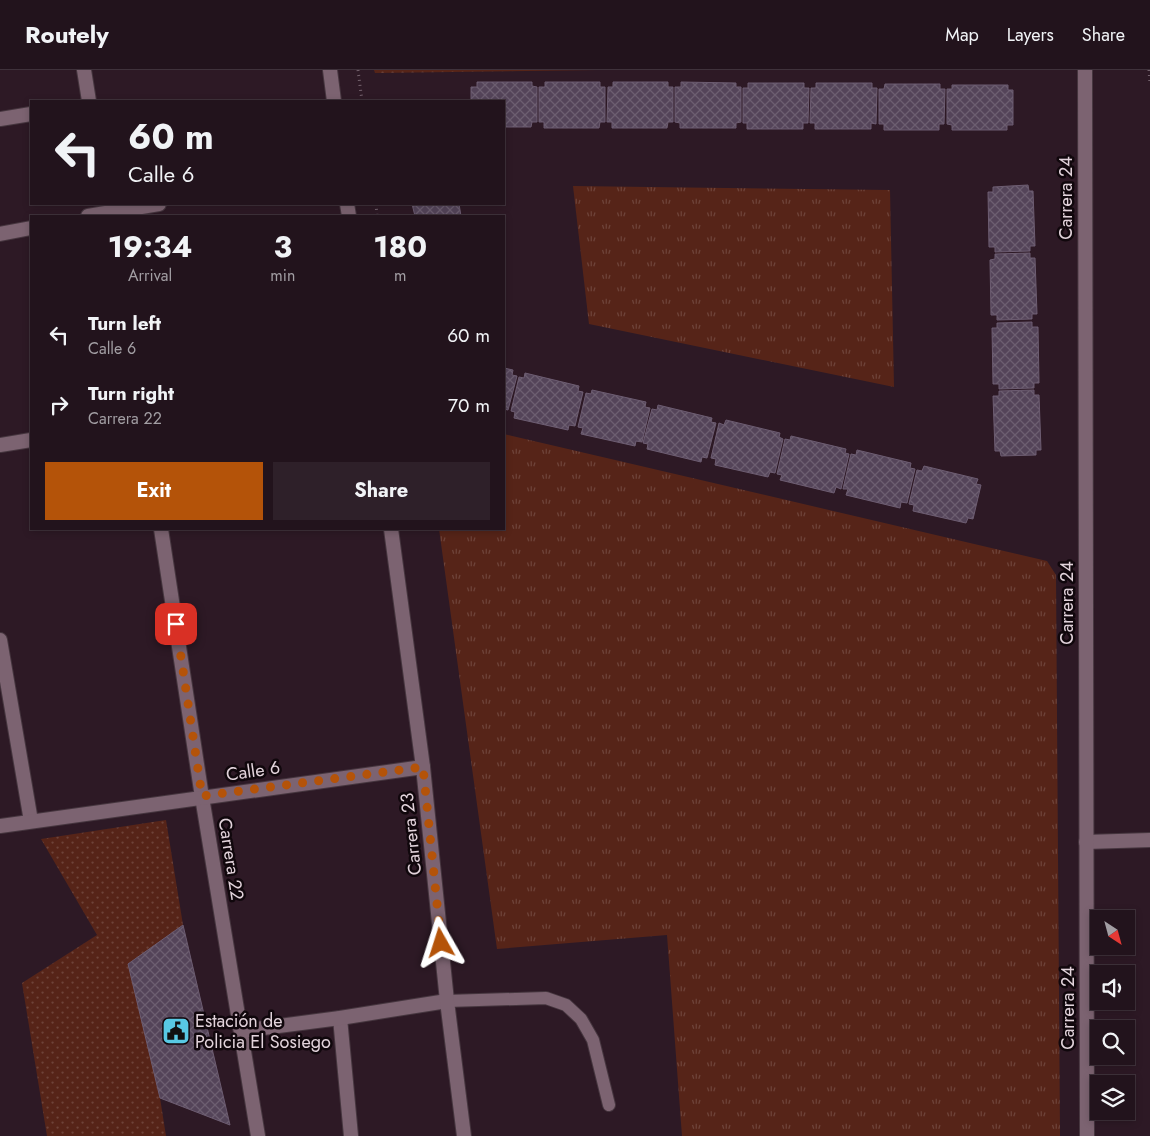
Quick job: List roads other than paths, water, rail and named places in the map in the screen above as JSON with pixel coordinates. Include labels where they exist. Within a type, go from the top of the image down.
[{"type":"street","points":[[84,70],[89,100]]},
{"type":"street","points":[[330,70],[334,100]]},
{"type":"street","name":"Carrera 24","points":[[1085,70],[1087,1136]]},
{"type":"street","points":[[0,119],[30,114]]},
{"type":"street","points":[[92,215],[152,205]]},
{"type":"street","points":[[0,234],[30,228]]},
{"type":"street","points":[[0,444],[30,440]]},
{"type":"street","name":"Carrera 22","points":[[161,530],[202,796],[258,1136]]},
{"type":"street","name":"Carrera 23","points":[[392,530],[423,767],[447,1001],[464,1136]]},
{"type":"street","points":[[0,640],[31,821]]},
{"type":"street","name":"Calle 6","points":[[0,826],[202,796],[423,767]]},
{"type":"street","points":[[1086,842],[1150,840]]},
{"type":"street","points":[[241,1031],[447,1001]]},
{"type":"street","points":[[340,1018],[351,1136]]},
{"type":"lane","points":[[447,1001],[546,998],[566,1005],[581,1019],[592,1040],[609,1105]]},
{"type":"place","name":"Estación de Policia El Sosiego","points":[[176,1031]]}]
